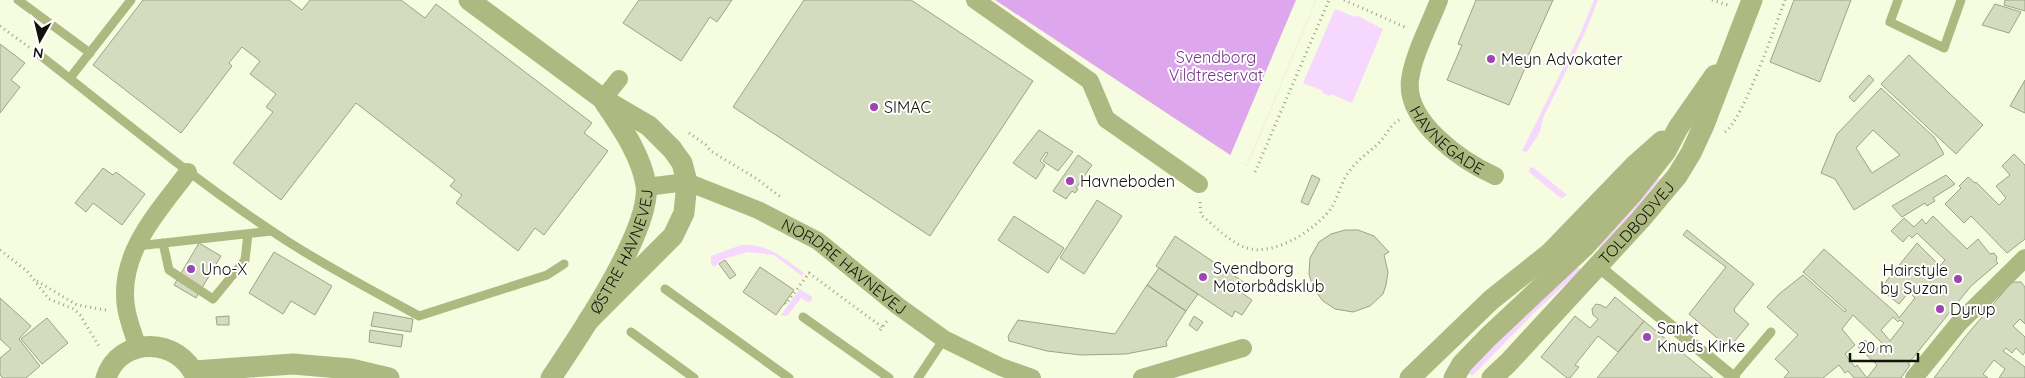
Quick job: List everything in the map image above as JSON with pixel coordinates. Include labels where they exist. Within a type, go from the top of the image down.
[{"type":"street","name":"ØSTRE HAVNEVEJ","points":[[469,0],[603,99],[649,126],[661,137],[682,163],[687,182],[684,213],[673,236],[588,321]]},
{"type":"street","points":[[975,0],[1090,81],[1106,119],[1199,184]]},
{"type":"street","name":"HAVNEGADE","points":[[1439,0],[1412,68],[1410,93],[1417,111],[1439,138],[1469,162],[1495,176]]},
{"type":"street","name":"TOLDBODVEJ","points":[[1497,375],[1678,176],[1698,138],[1752,0]]},
{"type":"street","name":"TOLDBODVEJ","points":[[1454,378],[1462,364],[1488,336],[1580,250],[1607,222],[1659,161],[1678,128],[1732,50]]},
{"type":"street","points":[[603,99],[619,79]]},
{"type":"street","name":"ØSTRE HAVNEVEJ","points":[[551,378],[588,321],[634,237],[642,216],[646,188],[639,158],[603,99]]},
{"type":"street","name":"TOLDBODVEJ","points":[[1410,378],[1491,300],[1550,253],[1640,160],[1678,128]]},
{"type":"street","points":[[138,348],[126,308],[127,270],[146,228],[188,172]]},
{"type":"street","name":"NORDRE HAVNEVEJ","points":[[646,188],[687,182],[758,210],[818,241],[898,306],[944,339],[999,373],[1032,378]]},
{"type":"street","points":[[1914,378],[1959,323],[2025,258]]},
{"type":"street","points":[[1598,266],[1734,377]]},
{"type":"street","points":[[111,370],[126,353],[138,348],[151,346],[176,352],[186,361],[195,375],[300,364],[351,369],[389,378]]},
{"type":"street","points":[[1142,378],[1243,348]]},
{"type":"lane","points":[[18,0],[90,54]]},
{"type":"lane","points":[[70,78],[131,0]]},
{"type":"lane","points":[[1898,0],[1890,22],[1944,48],[1962,0]]},
{"type":"lane","points":[[41,56],[188,172],[272,231],[339,272],[419,316],[548,275],[564,264]]},
{"type":"lane","points":[[137,246],[272,231]]},
{"type":"lane","points":[[163,243],[169,270],[213,299],[245,260],[248,234]]},
{"type":"lane","points":[[665,290],[789,378]]},
{"type":"lane","points":[[803,317],[889,378]]},
{"type":"lane","points":[[631,332],[694,378]]},
{"type":"lane","points":[[1734,377],[1771,332]]},
{"type":"lane","points":[[918,378],[944,339]]},
{"type":"path","points":[[1255,172],[1330,0]]},
{"type":"path","points":[[1344,0],[1388,20]]},
{"type":"path","points":[[1712,0],[1718,0]]},
{"type":"path","points":[[1698,138],[1716,136],[1727,132],[1733,124],[1761,62],[1784,0]]},
{"type":"path","points":[[0,26],[41,56]]},
{"type":"path","points":[[1199,184],[1201,215],[1235,242],[1248,249],[1271,249],[1302,236],[1321,220],[1332,207],[1348,173],[1359,160],[1380,142],[1392,123],[1417,111]]},
{"type":"path","points":[[687,132],[706,145],[711,151],[757,179]]},
{"type":"path","points":[[0,250],[34,279],[72,303],[81,307],[110,310],[126,308]]},
{"type":"path","points":[[785,302],[786,304],[809,273],[882,327]]},
{"type":"path","points":[[34,279],[50,299],[74,309],[80,315],[111,370]]},
{"type":"shaded area","name":"Svendborg Vildtreservat","points":[[995,0],[1316,0],[1247,166]]},
{"type":"shaded area","points":[[1594,0],[1598,0],[1584,35],[1543,118],[1540,132],[1527,152],[1522,151],[1581,32]]},
{"type":"shaded area","points":[[1335,9],[1355,17],[1356,15],[1383,29],[1352,103],[1331,94],[1330,96],[1322,93],[1323,91],[1303,83]]},
{"type":"shaded area","points":[[1530,167],[1534,168],[1567,195],[1562,198],[1558,196],[1529,172]]},
{"type":"shaded area","points":[[1658,178],[1664,182],[1602,250],[1597,245]]},
{"type":"shaded area","points":[[741,245],[767,249],[783,257],[804,273],[802,276],[774,255],[748,252],[724,259],[714,267],[711,264],[711,256]]},
{"type":"shaded area","points":[[1576,265],[1581,270],[1535,312],[1472,376],[1465,370]]},
{"type":"shaded area","points":[[800,289],[812,297],[812,301],[808,302],[801,298],[787,316],[781,315]]},
{"type":"pier","points":[[1296,0],[1316,0],[1247,166],[1230,156]]},
{"type":"building","points":[[143,0],[289,0],[302,10],[310,0],[401,0],[425,18],[436,4],[592,123],[584,133],[608,151],[544,235],[535,228],[518,251],[456,203],[462,195],[450,186],[455,180],[356,103],[281,200],[233,163],[273,112],[266,107],[276,94],[250,74],[260,61],[242,47],[229,63],[232,66],[181,133],[93,65]]},
{"type":"building","points":[[639,0],[732,0],[717,22],[710,17],[681,61],[623,23]]},
{"type":"building","name":"SIMAC","points":[[804,0],[911,0],[1033,81],[930,236],[733,107]]},
{"type":"building","points":[[1476,0],[1553,0],[1524,65],[1526,66],[1509,105],[1447,80],[1462,45],[1458,44]]},
{"type":"building","points":[[1794,0],[1851,0],[1820,82],[1770,62]]},
{"type":"building","points":[[2005,0],[2025,0],[2025,11],[2004,5]]},
{"type":"building","points":[[1995,4],[2021,12],[2009,33],[1982,25]]},
{"type":"building","points":[[0,44],[25,63],[11,80],[20,87],[0,113]]},
{"type":"building","points":[[1909,55],[1983,125],[1956,154],[1881,84]]},
{"type":"building","points":[[1869,75],[1874,80],[1854,102],[1849,97]]},
{"type":"building","points":[[2025,80],[2025,113],[2010,106]]},
{"type":"building","points":[[1881,88],[1934,137],[1944,154],[1854,210],[1835,179],[1821,173],[1837,134]],"holes":[[[1873,130],[1900,155],[1872,173],[1856,148]]]},
{"type":"building","points":[[1039,130],[1073,152],[1058,171],[1043,161],[1048,153],[1046,152],[1040,161],[1045,165],[1036,179],[1013,163]]},
{"type":"building","points":[[2014,154],[2025,165],[2025,239],[2007,253],[1971,216],[1964,223],[1945,204],[1961,188],[1959,186],[1968,177],[1976,182],[1999,205],[2006,198],[1996,186],[2010,175],[2002,166]]},
{"type":"building","name":"Havneboden","points":[[1078,155],[1092,165],[1076,188],[1078,189],[1075,193],[1072,191],[1066,199],[1053,191]]},
{"type":"building","points":[[103,168],[113,175],[116,172],[145,194],[122,225],[93,203],[86,212],[75,203]]},
{"type":"building","points":[[1312,175],[1320,179],[1308,205],[1301,202]]},
{"type":"building","points":[[1946,175],[1955,184],[1933,198],[1935,201],[1927,206],[1925,203],[1902,217],[1892,206]]},
{"type":"building","points":[[1097,200],[1122,216],[1084,274],[1060,258]]},
{"type":"building","points":[[1014,216],[1064,248],[1048,273],[998,240]]},
{"type":"building","points":[[1933,216],[1967,249],[1978,239],[1990,254],[1994,253],[1998,263],[1971,286],[1908,364],[1910,365],[1901,378],[1867,378],[1854,378],[1848,371],[1845,373],[1839,365],[1823,378],[1784,378],[1789,372],[1775,359],[1798,335],[1767,307],[1779,294],[1803,275],[1845,312],[1846,310],[1803,272],[1824,249],[1896,313],[1899,318],[1915,298],[1909,292],[1899,304],[1880,289],[1917,243],[1940,266],[1945,260],[1917,233],[1912,238],[1909,235],[1903,242],[1891,231],[1904,218],[1914,227],[1922,219],[1926,224]],"holes":[[[1853,315],[1882,343],[1876,350],[1865,340],[1858,347],[1877,365],[1867,378],[1857,365],[1855,367],[1845,354],[1855,345],[1842,329]],[[1893,317],[1898,322],[1900,320],[1904,323],[1890,341],[1881,330]]]},
{"type":"building","points":[[1345,230],[1358,230],[1374,236],[1389,252],[1384,255],[1388,272],[1383,294],[1370,306],[1353,312],[1335,309],[1323,301],[1313,288],[1309,274],[1310,258],[1319,242],[1331,234]]},
{"type":"building","points":[[1687,230],[1754,284],[1734,309],[1749,324],[1729,348],[1689,314],[1726,267],[1683,235]]},
{"type":"building","name":"Svendborg Motorbådsklub","points":[[1175,236],[1248,285],[1242,293],[1252,300],[1242,315],[1235,311],[1232,317],[1156,266]]},
{"type":"building","points":[[199,243],[221,256],[196,298],[174,285]]},
{"type":"building","points":[[274,252],[332,286],[315,315],[291,301],[283,314],[249,293]]},
{"type":"building","points":[[725,260],[736,275],[730,279],[719,264]]},
{"type":"building","points":[[760,267],[794,290],[776,315],[743,292]]},
{"type":"building","points":[[1159,268],[1198,294],[1186,311],[1147,285]]},
{"type":"building","points":[[2012,282],[2021,282],[2025,287],[2025,324],[2020,319],[2013,326],[2025,337],[2025,352],[2023,355],[2016,348],[2012,353],[2006,348],[2003,351],[2025,367],[2025,378],[1999,378],[2005,369],[1994,360],[1983,374],[1988,378],[1934,378],[1965,337]]},
{"type":"building","points":[[1147,285],[1186,311],[1166,342],[1167,346],[1126,354],[1081,355],[1047,351],[1009,341],[1008,336],[1018,320],[1115,334]]},
{"type":"building","points":[[1615,297],[1644,321],[1618,352],[1598,336],[1575,365],[1579,367],[1570,378],[1567,378],[1541,357],[1575,316],[1590,328],[1598,319],[1593,315],[1592,309],[1596,304],[1606,308]]},
{"type":"building","points":[[0,298],[31,326],[19,339],[40,366],[26,378],[3,378],[0,375],[0,358],[11,349],[0,339]]},
{"type":"building","points":[[374,312],[413,319],[411,332],[371,326]]},
{"type":"building","points":[[229,316],[229,325],[217,325],[216,317]]},
{"type":"building","points":[[1194,316],[1203,322],[1197,331],[1189,325]]},
{"type":"building","points":[[47,318],[68,343],[42,364],[21,339]]},
{"type":"building","name":"Sankt Knuds Kirke","points":[[1644,321],[1713,378],[1597,378]]},
{"type":"building","points":[[370,330],[403,335],[401,347],[369,342]]},
{"type":"place","name":"Meyn Advokater","points":[[1491,59]]},
{"type":"place","name":"SIMAC","points":[[874,107]]},
{"type":"place","name":"Havneboden","points":[[1070,181]]},
{"type":"place","name":"Uno-X","points":[[191,269]]},
{"type":"place","name":"Svendborg Motorbådsklub","points":[[1203,277]]},
{"type":"place","name":"Hairstyle by Suzan","points":[[1958,279]]},
{"type":"place","name":"Dyrup","points":[[1940,309]]},
{"type":"place","name":"Sankt Knuds Kirke","points":[[1647,337]]}]
